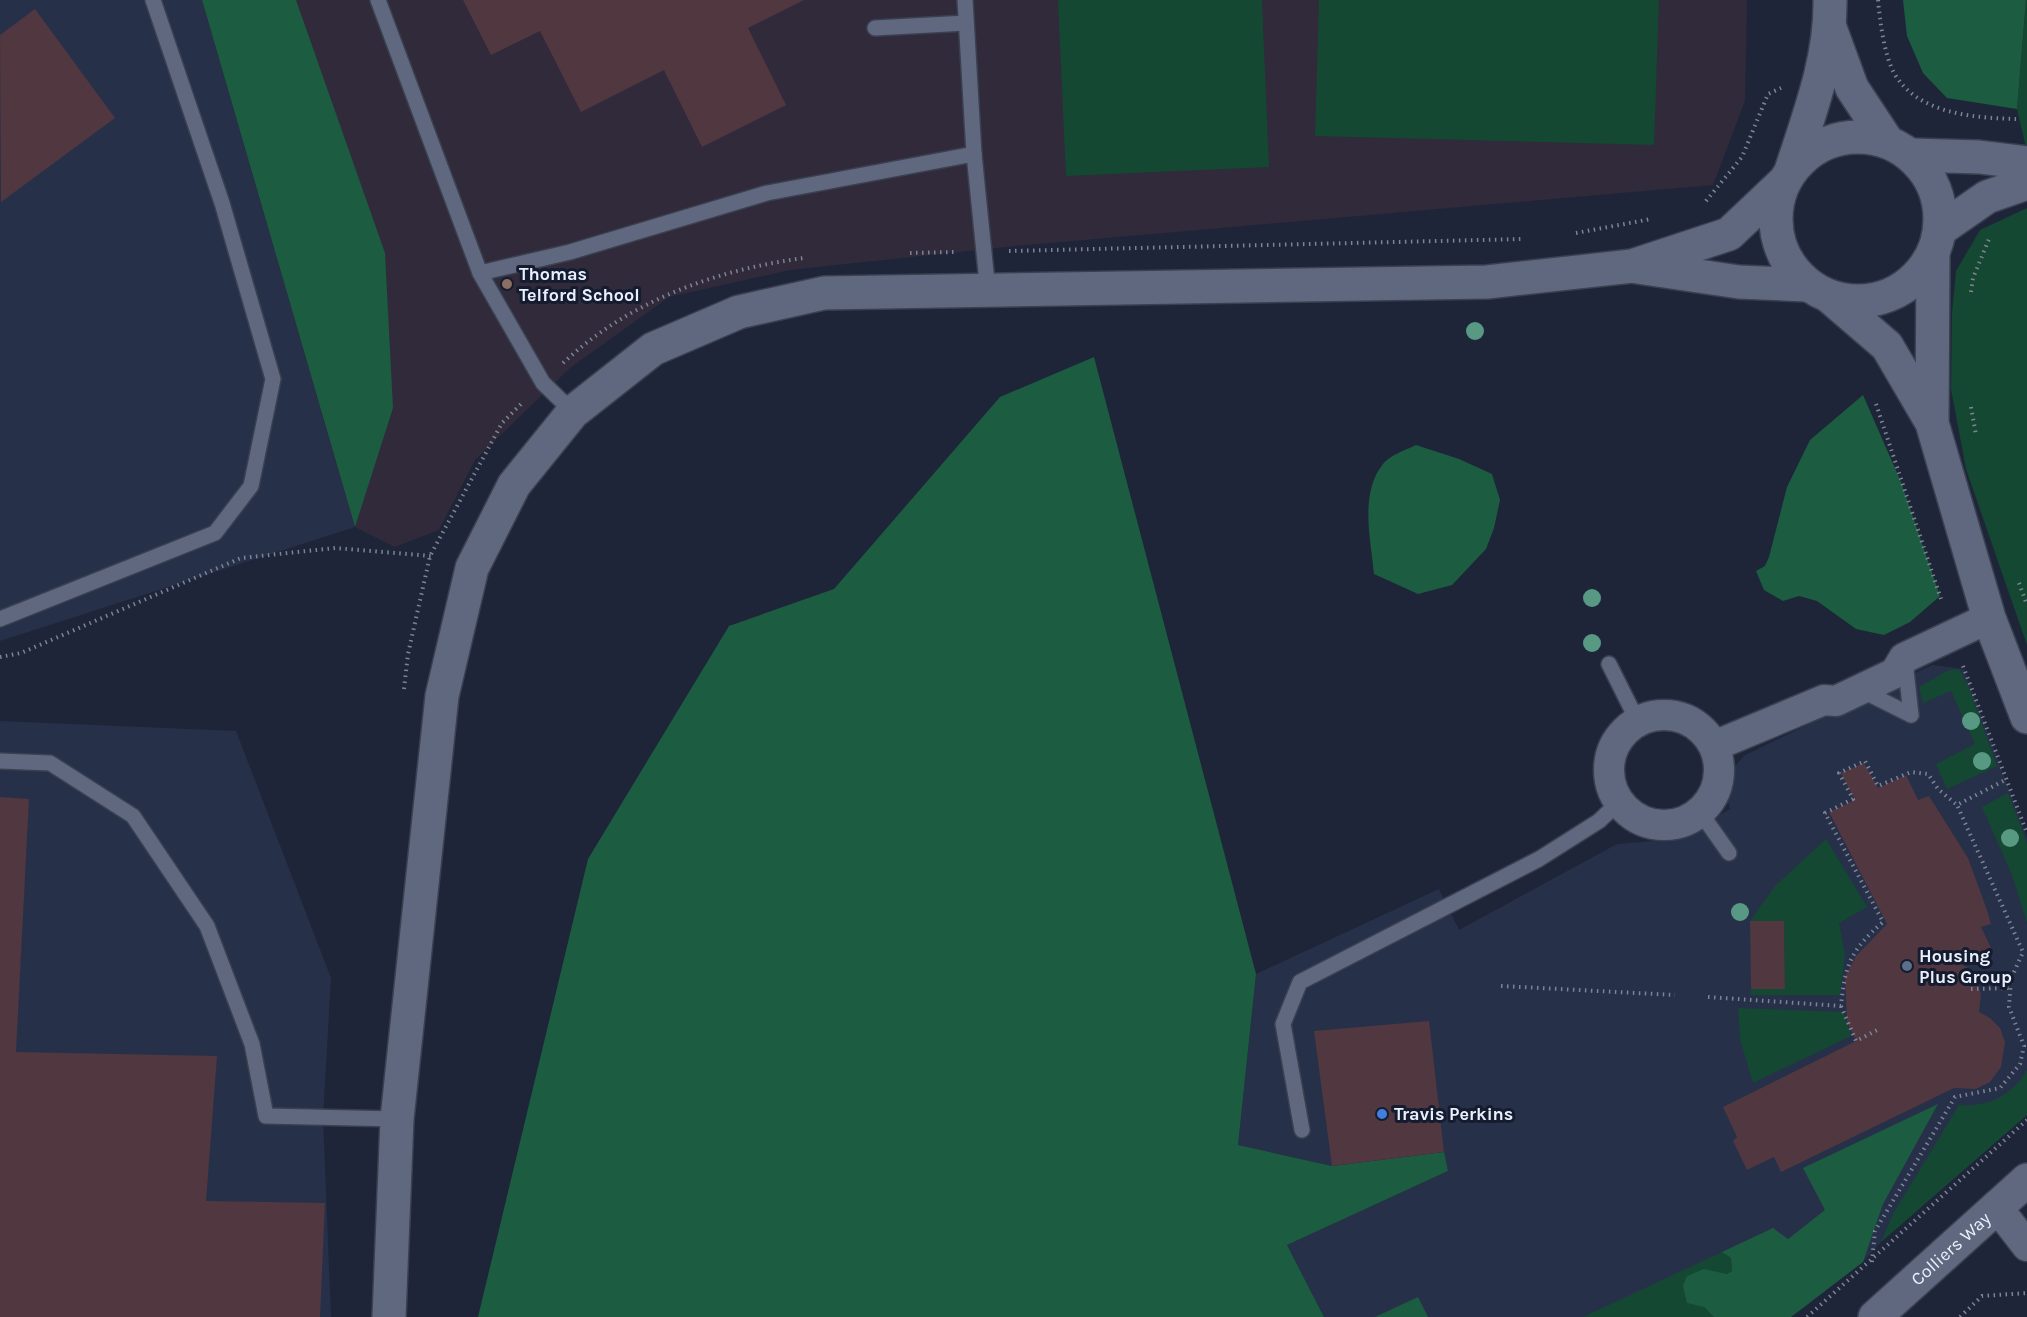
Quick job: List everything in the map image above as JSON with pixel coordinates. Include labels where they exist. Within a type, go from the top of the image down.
[{"type":"street","points":[[1830,14],[1852,88],[1899,148],[1929,175],[1940,201],[1932,423]]},
{"type":"street","points":[[1830,14],[1816,94],[1776,208],[1777,236],[1788,263],[1818,291],[1887,346],[1932,423],[1989,618],[2027,717]]},
{"type":"street","points":[[389,1317],[397,1119],[442,696],[472,568],[514,485],[573,412],[653,349],[739,312],[824,293],[1487,282],[1632,266],[1729,234],[1788,176],[1803,157],[1829,142],[1858,136],[1899,148],[2027,163]]},
{"type":"street","points":[[1632,266],[1818,291],[1860,303],[1890,296],[1916,279],[1937,242],[1987,196],[2027,183]]},
{"type":"street","points":[[1714,746],[1824,700],[1836,701],[1860,690],[1895,673],[1904,658],[1989,618]]},
{"type":"street","points":[[1824,700],[1826,687],[1893,656],[1904,658]]},
{"type":"street","points":[[1654,716],[1672,716],[1689,721],[1704,732],[1714,746],[1719,764],[1718,781],[1711,798],[1700,812],[1675,824],[1648,823],[1632,815],[1619,802],[1609,773],[1611,758],[1625,732],[1638,722],[1654,716]]},
{"type":"street","name":"Colliers Way","points":[[1875,1317],[2027,1179]]},
{"type":"street","points":[[1996,1206],[2027,1246]]},
{"type":"lane","points":[[0,619],[215,533],[251,486],[273,379],[222,203],[153,0]]},
{"type":"lane","points":[[378,0],[480,273],[543,383],[573,412]]},
{"type":"lane","points":[[965,0],[974,154],[988,292]]},
{"type":"lane","points":[[875,28],[966,23]]},
{"type":"lane","points":[[480,273],[570,252],[767,193],[974,154]]},
{"type":"lane","points":[[1860,690],[1911,715],[1904,658]]},
{"type":"lane","points":[[1609,664],[1638,722]]},
{"type":"lane","points":[[0,761],[50,763],[133,816],[207,926],[252,1044],[266,1116],[397,1119]]},
{"type":"lane","points":[[1302,1130],[1283,1024],[1300,982],[1539,859],[1599,821],[1619,802]]},
{"type":"lane","points":[[1700,812],[1729,853]]},
{"type":"path","points":[[1878,0],[1881,27],[1894,72],[1921,101],[1978,118],[2019,119]]},
{"type":"path","points":[[1978,118],[1979,157]]},
{"type":"path","points":[[1971,299],[1973,278],[1996,220],[1987,196]]},
{"type":"path","points":[[1708,200],[1729,234]]},
{"type":"path","points":[[1875,400],[1974,696],[2027,833]]},
{"type":"path","points":[[1970,400],[1978,446]]},
{"type":"path","points":[[0,657],[21,653],[241,558],[335,548],[429,556],[472,568]]},
{"type":"path","points":[[2017,575],[2027,605]]},
{"type":"path","points":[[1872,1262],[1875,1231],[1955,1097],[2000,1088],[2020,1064],[2024,1047],[2009,1007],[2011,987],[2023,952],[1958,805],[1938,789],[1928,774],[1911,772],[1878,786],[1865,760],[1839,773],[1853,799],[1825,813],[1882,922],[1863,939],[1844,973],[1841,1006],[1856,1041],[1879,1029]]},
{"type":"path","points":[[1958,805],[2007,779]]},
{"type":"path","points":[[1501,986],[1675,995]]},
{"type":"path","points":[[1971,989],[2011,987]]},
{"type":"path","points":[[1708,997],[1841,1006]]},
{"type":"path","points":[[1807,1317],[1872,1262],[2027,1120]]},
{"type":"path","points":[[1960,1317],[1982,1296],[2027,1293]]},
{"type":"shaded area","points":[[0,0],[202,0],[355,527],[0,641]]},
{"type":"shaded area","name":"Thomas Telford School","points":[[202,0],[1747,0],[1745,101],[1713,185],[1015,246],[790,270],[669,297],[570,368],[475,460],[439,530],[395,547],[355,527]]},
{"type":"shaded area","points":[[1932,665],[1964,669],[2027,837],[2027,1115],[1881,1242],[1863,1262],[1791,1317],[1324,1317],[1287,1245],[1448,1171],[1443,1152],[1332,1166],[1238,1145],[1256,974],[1439,889],[1459,930],[1617,844],[1678,839],[1730,809],[1725,791],[1729,773],[1745,755]]},
{"type":"shaded area","points":[[0,721],[236,731],[331,978],[323,1117],[331,1317],[0,1317]]},
{"type":"green space","points":[[202,0],[296,0],[385,253],[393,408],[355,527]]},
{"type":"green space","points":[[1058,0],[1262,0],[1269,167],[1066,176]]},
{"type":"green space","points":[[1319,0],[1659,0],[1654,145],[1315,136]]},
{"type":"green space","points":[[1903,0],[2026,0],[2017,109],[1947,98],[1923,73],[1907,36]]},
{"type":"green space","points":[[2027,0],[2027,152],[2017,109]]},
{"type":"green space","points":[[2027,208],[2027,645],[1966,469],[1951,389],[1952,313],[1956,271],[1980,230]]},
{"type":"green space","points":[[1094,357],[1256,974],[1238,1145],[1332,1166],[1444,1152],[1448,1171],[1287,1245],[1324,1317],[478,1317],[588,859],[729,626],[834,589],[1000,397]]},
{"type":"green space","points":[[1863,395],[1901,482],[1940,596],[1910,622],[1884,635],[1856,629],[1817,601],[1799,596],[1783,601],[1764,590],[1756,571],[1765,566],[1769,557],[1787,487],[1810,440]]},
{"type":"green space","points":[[1416,445],[1459,459],[1492,474],[1500,500],[1494,528],[1486,549],[1452,585],[1418,594],[1374,574],[1368,518],[1371,489],[1383,464],[1394,455]]},
{"type":"green space","points":[[1959,669],[1969,688],[1997,766],[1947,789],[1936,764],[1975,744],[1951,691],[1923,703],[1919,687],[1949,670]]},
{"type":"green space","points":[[2008,793],[2027,843],[2027,923],[2012,875],[1982,807]]},
{"type":"green space","points":[[1826,839],[1867,907],[1839,923],[1845,955],[1840,995],[1750,995],[1751,989],[1785,988],[1784,922],[1750,921],[1776,885]]},
{"type":"green space","points":[[1738,1008],[1843,1012],[1851,1036],[1753,1083],[1740,1039]]},
{"type":"green space","points":[[2027,1070],[2027,1115],[1881,1242],[1893,1214],[1959,1105],[1980,1104],[1998,1098],[2014,1087]]},
{"type":"green space","points":[[1938,1104],[1883,1204],[1863,1262],[1791,1317],[1714,1317],[1704,1307],[1687,1303],[1683,1286],[1687,1276],[1704,1269],[1727,1274],[1732,1271],[1731,1258],[1722,1252],[1773,1228],[1788,1239],[1825,1210],[1803,1168]]},
{"type":"green space","points":[[1722,1252],[1731,1258],[1732,1271],[1727,1274],[1709,1270],[1704,1307],[1714,1317],[1583,1317]]},
{"type":"green space","points":[[1418,1297],[1428,1317],[1375,1317]]},
{"type":"building","points":[[463,0],[804,0],[748,28],[786,105],[702,147],[664,70],[581,112],[540,31],[491,55]]},
{"type":"building","points":[[35,9],[115,118],[1,202],[0,35]]},
{"type":"building","name":"Housing Plus Group","points":[[1864,763],[1878,788],[1906,775],[1918,800],[1929,796],[1968,858],[1991,924],[1981,927],[1992,950],[1961,964],[1968,968],[1981,994],[1979,1012],[1990,1018],[2000,1028],[2005,1042],[2001,1067],[1990,1082],[1976,1089],[1954,1088],[1781,1172],[1774,1157],[1747,1170],[1733,1141],[1737,1137],[1723,1107],[1856,1041],[1847,1022],[1845,977],[1856,956],[1887,924],[1829,812],[1855,800],[1841,773]]},
{"type":"building","points":[[0,797],[29,799],[16,1052],[217,1056],[206,1201],[325,1203],[320,1317],[0,1317]]},
{"type":"building","points":[[1750,921],[1784,921],[1785,989],[1751,989]]},
{"type":"building","name":"Travis Perkins","points":[[1429,1021],[1444,1152],[1332,1166],[1314,1031]]},
{"type":"place","name":"Thomas Telford School","points":[[507,284]]},
{"type":"place","name":"Housing Plus Group","points":[[1907,966]]},
{"type":"place","name":"Travis Perkins","points":[[1382,1114]]}]
